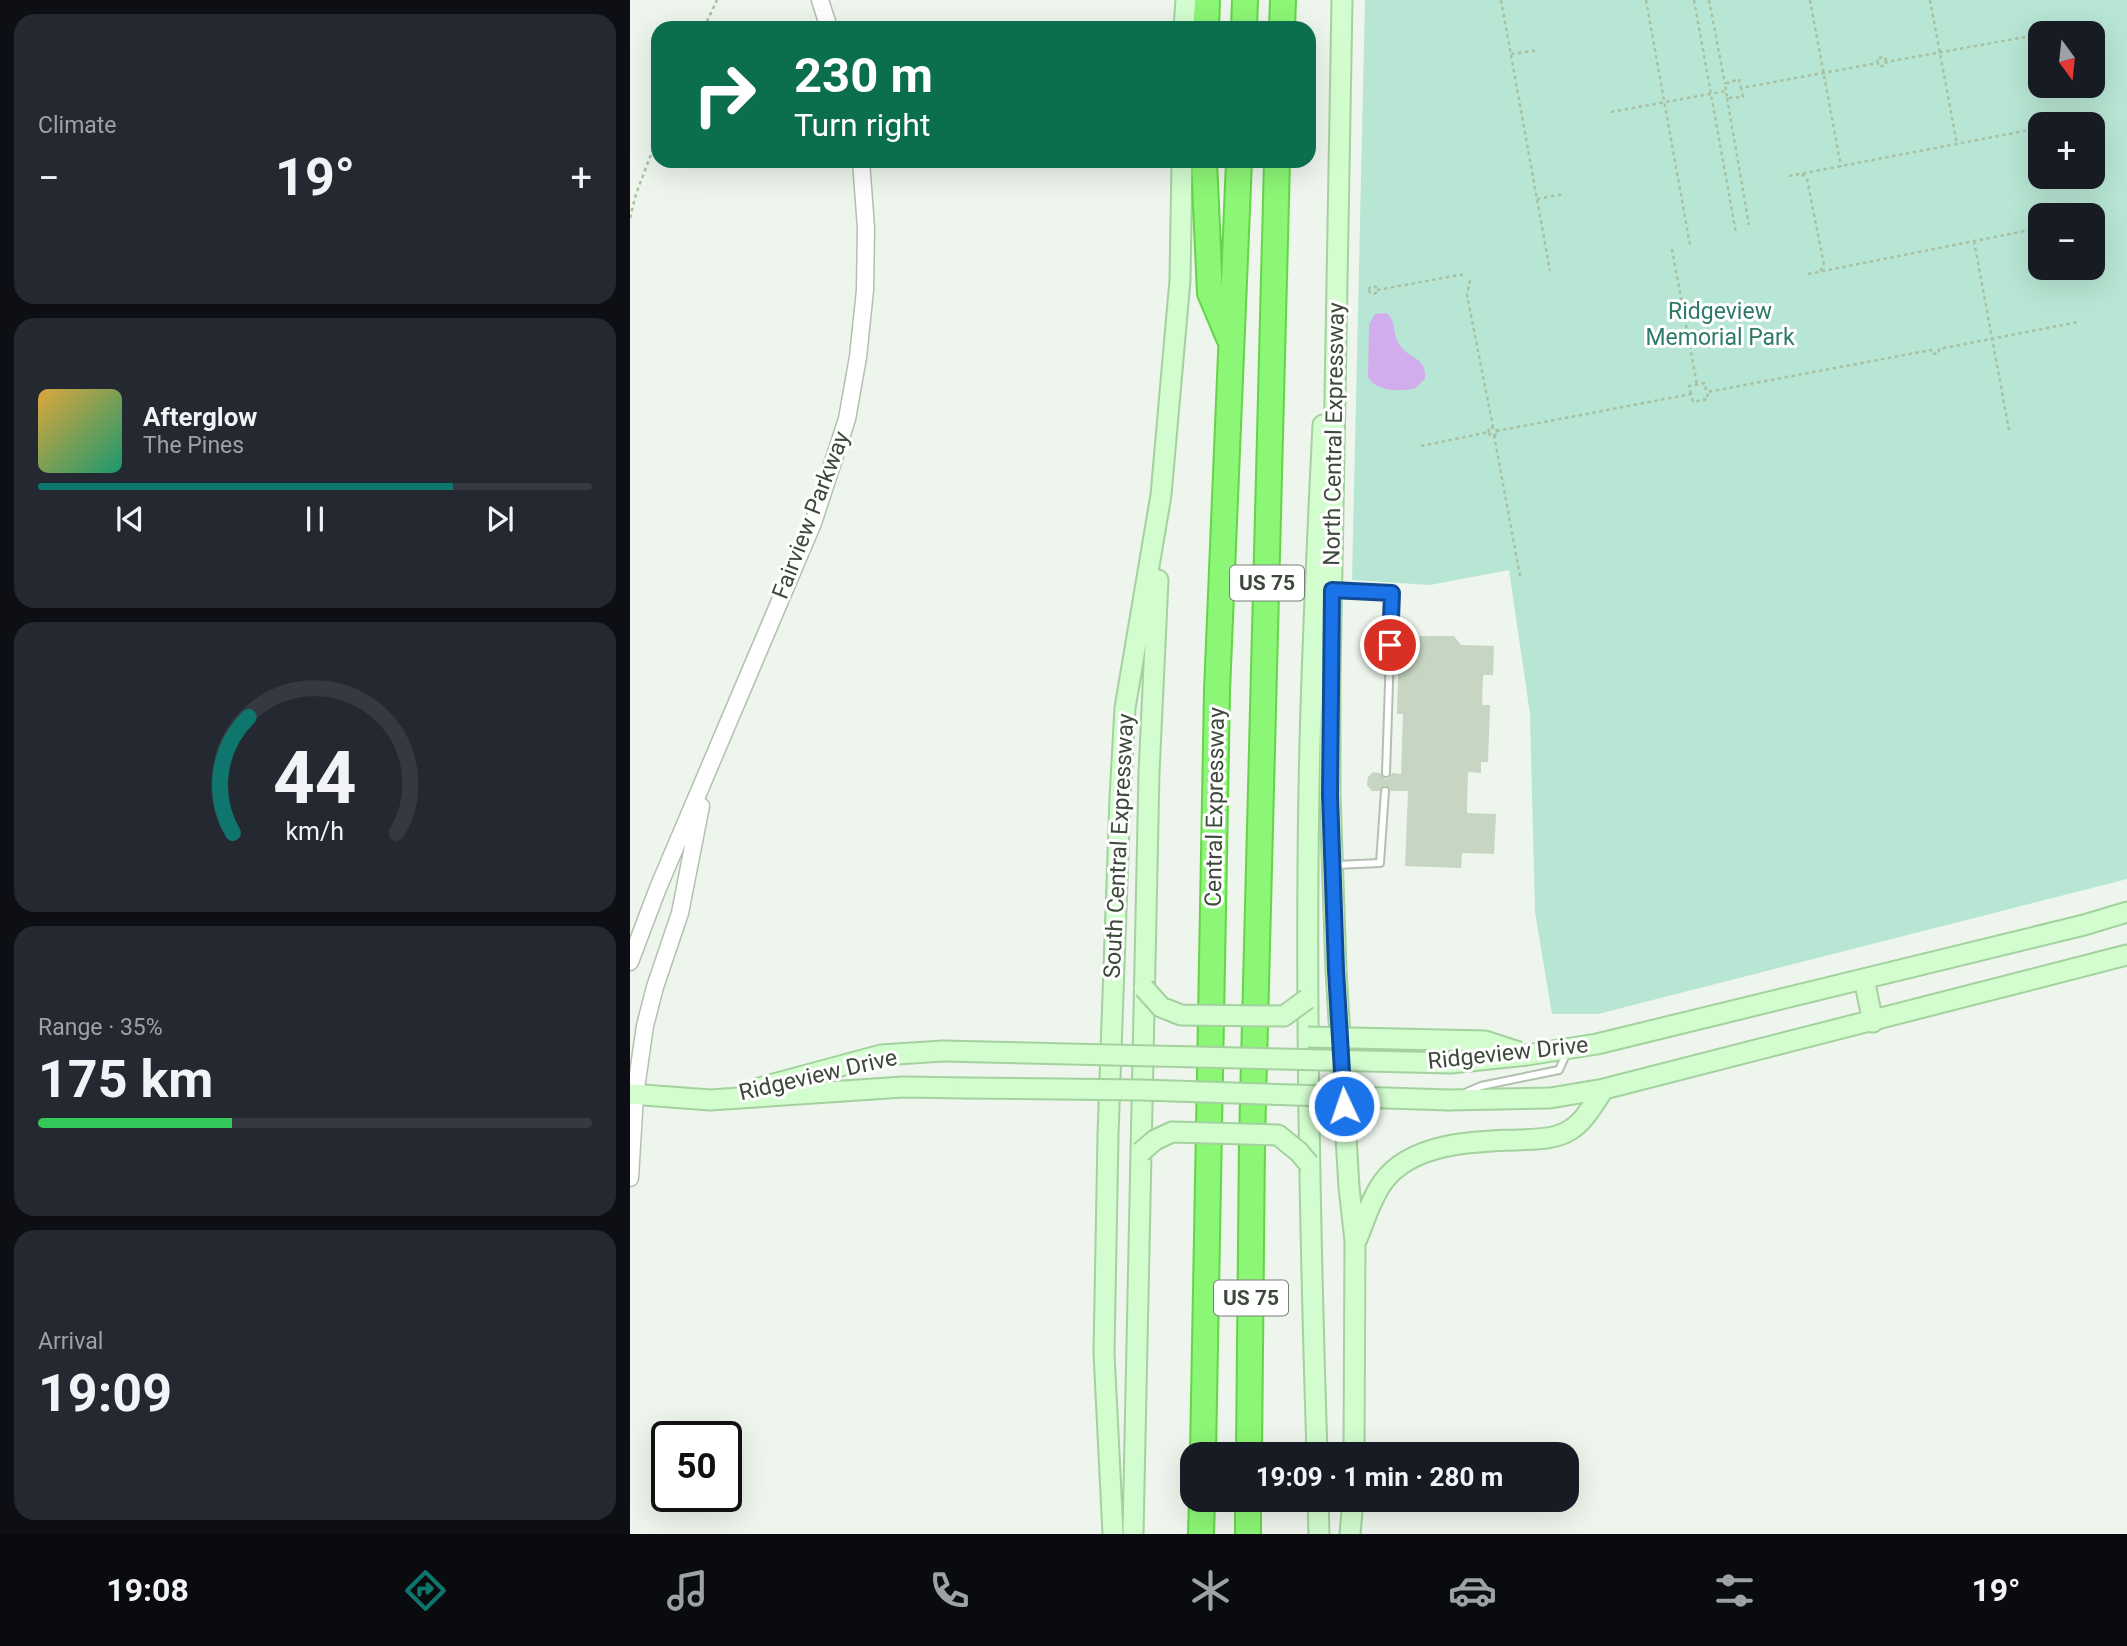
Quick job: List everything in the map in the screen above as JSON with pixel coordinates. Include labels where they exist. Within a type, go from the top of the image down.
[{"type":"highway","points":[[1206,21],[1207,0]]},
{"type":"highway","points":[[1244,21],[1245,0]]},
{"type":"highway","points":[[1282,21],[1283,0]]},
{"type":"highway","points":[[1204,168],[1210,293],[1232,346]]},
{"type":"highway","name":"Central Expressway","points":[[1203,1442],[1217,691],[1239,168]]},
{"type":"highway","name":"Central Expressway","points":[[1249,1442],[1252,1141],[1278,168]]},
{"type":"highway","points":[[1201,1534],[1202,1512]]},
{"type":"highway","points":[[1248,1512],[1248,1534]]},
{"type":"main road","points":[[1185,21],[1186,0]]},
{"type":"main road","name":"North Central Expressway","points":[[1342,0],[1330,795],[1336,970],[1349,1187],[1355,1241],[1354,1442]]},
{"type":"main road","name":"South Central Expressway","points":[[1113,1534],[1104,1353],[1108,1135],[1120,798],[1125,708],[1161,495],[1180,280],[1182,168]]},
{"type":"main road","points":[[1316,1442],[1308,1164],[1308,790],[1323,407],[1336,337]]},
{"type":"main road","points":[[1133,1534],[1149,773],[1161,495]]},
{"type":"main road","name":"Ridgeview Drive","points":[[710,1100],[881,1055],[943,1051],[1451,1063],[1527,1055],[1597,1044],[2127,912]]},
{"type":"main road","name":"Ridgeview Drive","points":[[633,1094],[710,1100],[903,1087],[1142,1090],[1449,1100],[1550,1098],[1604,1089],[2127,956]]},
{"type":"main road","points":[[1864,979],[1873,1022]]},
{"type":"main road","points":[[1144,988],[1161,1007],[1181,1015],[1284,1016],[1307,999]]},
{"type":"main road","points":[[1308,1037],[1485,1041],[1527,1055]]},
{"type":"main road","points":[[1355,1241],[1371,1202],[1384,1180],[1403,1164],[1428,1151],[1493,1141],[1545,1138],[1569,1131],[1586,1115],[1604,1089]]},
{"type":"main road","points":[[1141,1152],[1155,1140],[1172,1132],[1278,1135],[1299,1152],[1308,1164]]},
{"type":"main road","points":[[1318,1512],[1319,1534]]},
{"type":"main road","points":[[1350,1534],[1352,1512]]},
{"type":"street","name":"Fairview Parkway","points":[[630,962],[658,888],[813,523],[847,419],[859,357],[865,290],[865,198],[861,168]]},
{"type":"street","name":"Fairview Parkway","points":[[630,1178],[633,1094],[645,1026],[680,913],[707,772]]},
{"type":"lane","points":[[1332,590],[1392,593],[1386,773]]},
{"type":"lane","points":[[1333,865],[1380,863],[1385,791]]},
{"type":"lane","points":[[1449,1100],[1481,1086],[1559,1070],[1569,1048]]},
{"type":"path","points":[[707,21],[717,0]]},
{"type":"path","points":[[1501,0],[1550,271]]},
{"type":"path","points":[[1646,0],[1690,245]]},
{"type":"path","points":[[1694,0],[1736,233]]},
{"type":"path","points":[[1709,0],[1749,225]]},
{"type":"path","points":[[1810,0],[1841,167]]},
{"type":"path","points":[[1930,0],[1957,144]]},
{"type":"path","points":[[1741,88],[1878,63],[1877,58],[1885,57],[1886,62],[2025,37]]},
{"type":"path","points":[[1511,54],[1538,50]]},
{"type":"path","points":[[1724,84],[1739,79],[1743,97],[1727,98]]},
{"type":"path","points":[[1611,112],[1726,91]]},
{"type":"path","points":[[1789,176],[2028,130]]},
{"type":"path","points":[[630,218],[651,154]]},
{"type":"path","points":[[1802,174],[1807,180],[1824,265],[1820,271]]},
{"type":"path","points":[[1537,199],[1564,194]]},
{"type":"path","points":[[1808,274],[2028,230]]},
{"type":"path","points":[[1974,241],[2009,429]]},
{"type":"path","points":[[1672,249],[1697,385]]},
{"type":"path","points":[[1377,290],[1465,274]]},
{"type":"path","points":[[1470,280],[1466,288],[1467,295],[1493,427]]},
{"type":"path","points":[[1707,392],[1931,350],[1932,354],[1939,353],[1939,349],[2078,322]]},
{"type":"path","points":[[1705,383],[1708,399],[1693,402],[1689,386],[1697,385],[1705,383]]},
{"type":"path","points":[[1497,431],[1691,394]]},
{"type":"path","points":[[1496,426],[1498,434],[1490,436],[1488,428],[1493,427],[1496,426]]},
{"type":"path","points":[[1421,446],[1489,432]]},
{"type":"path","points":[[1494,435],[1520,576]]},
{"type":"green space","name":"Ridgeview Memorial Park","points":[[1365,0],[2127,0],[2127,879],[1598,1014],[1552,1014],[1535,912],[1530,714],[1509,570],[1430,585],[1352,580]]},
{"type":"shaded area","points":[[1386,313],[1392,320],[1399,344],[1420,362],[1425,371],[1425,378],[1416,388],[1383,388],[1368,377],[1369,324],[1375,314]]},
{"type":"building","points":[[1409,636],[1454,636],[1461,645],[1494,646],[1493,675],[1483,675],[1482,705],[1490,705],[1488,762],[1481,762],[1481,773],[1468,772],[1467,813],[1496,814],[1494,854],[1462,853],[1461,868],[1405,866],[1408,791],[1391,791],[1385,785],[1379,791],[1372,791],[1367,785],[1368,777],[1373,772],[1380,773],[1385,779],[1392,773],[1401,774],[1403,714],[1397,714],[1399,644],[1408,644]]},
{"type":"route","points":[[1344,1106],[1330,795],[1332,590],[1392,593],[1390,645]]}]
